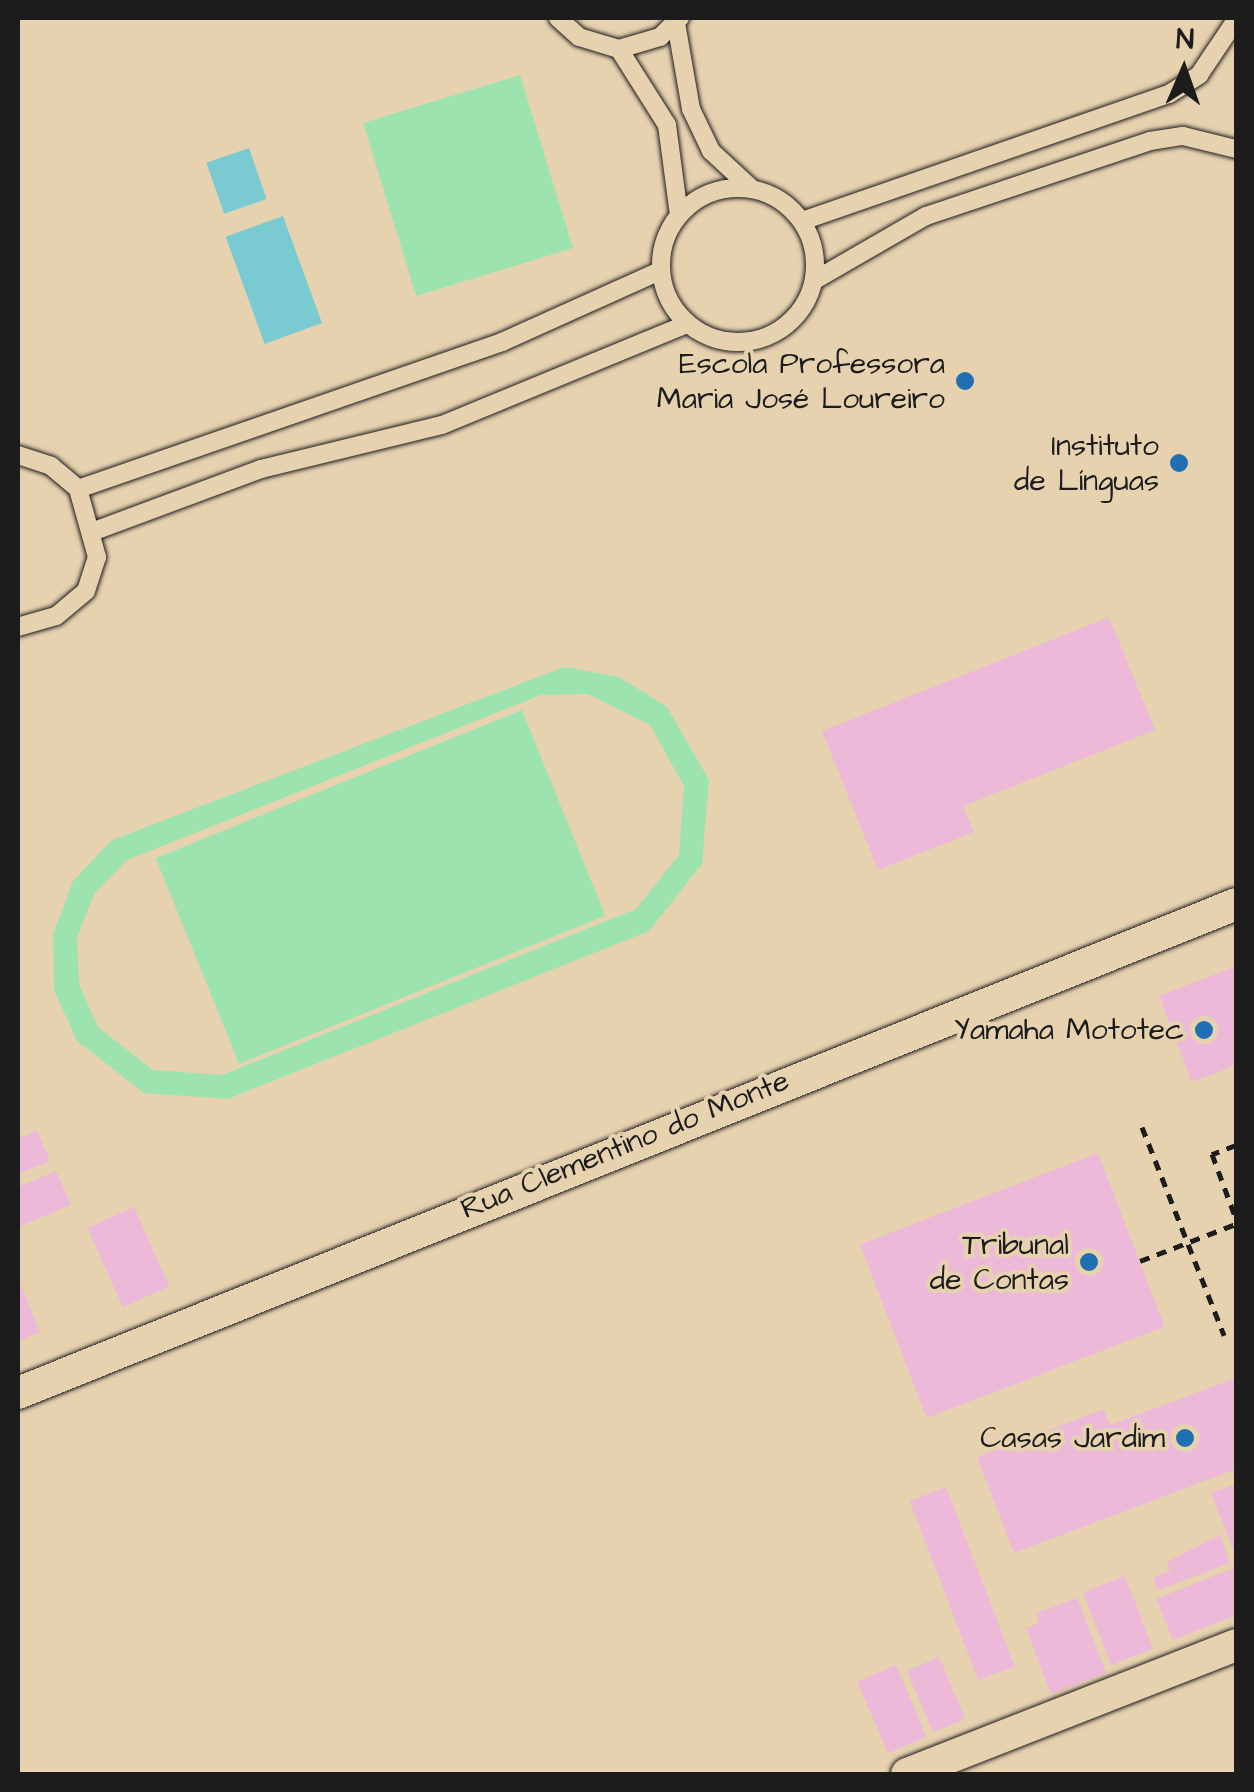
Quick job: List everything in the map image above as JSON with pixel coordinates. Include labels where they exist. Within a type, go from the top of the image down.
[{"type":"street","name":"Rua Clementino do Monte","points":[[18,1393],[1236,904]]},
{"type":"street","points":[[907,1774],[1236,1645]]},
{"type":"lane","points":[[558,18],[579,37],[619,49],[667,125],[679,215],[660,271],[687,324],[724,341],[764,338],[797,316],[814,280],[926,216],[1150,141],[1183,136],[1236,149]]},
{"type":"lane","points":[[619,49],[678,20],[692,108],[711,152],[752,189],[802,222],[814,280]]},
{"type":"lane","points":[[802,222],[1169,94],[1199,75],[1236,20]]},
{"type":"lane","points":[[679,215],[712,193],[752,189]]},
{"type":"lane","points":[[78,489],[502,342],[660,271]]},
{"type":"lane","points":[[97,530],[262,469],[442,426],[687,324]]},
{"type":"lane","points":[[18,455],[51,466],[78,489],[97,530],[86,591],[56,616],[18,627]]},
{"type":"path","points":[[1142,1127],[1224,1335]]},
{"type":"path","points":[[1140,1261],[1236,1222],[1212,1154],[1236,1145]]},
{"type":"green space","points":[[520,75],[573,248],[416,296],[363,123]]},
{"type":"green space","points":[[564,667],[619,677],[667,707],[709,780],[702,864],[649,931],[228,1099],[144,1093],[77,1041],[54,990],[53,934],[73,881],[112,840]],"holes":[[[588,694],[650,725],[684,786],[679,855],[636,909],[222,1075],[153,1070],[98,1027],[79,984],[77,937],[94,894],[127,860],[541,695]]]},
{"type":"green space","points":[[522,710],[605,916],[239,1064],[156,858]]},
{"type":"water","points":[[249,148],[267,199],[224,214],[206,163]]},
{"type":"water","points":[[283,216],[322,323],[265,344],[226,237]]},
{"type":"building","points":[[1109,617],[1155,730],[963,806],[974,832],[878,870],[822,731]]},
{"type":"building","name":"Yamaha Mototec","points":[[1236,966],[1236,1065],[1192,1082],[1159,996]]},
{"type":"building","points":[[37,1130],[50,1161],[18,1174],[18,1139]]},
{"type":"building","points":[[1098,1153],[1165,1327],[927,1418],[860,1244]]},
{"type":"building","points":[[56,1171],[71,1205],[18,1227],[18,1187]]},
{"type":"building","points":[[134,1207],[169,1286],[123,1307],[87,1228]]},
{"type":"building","points":[[18,1278],[40,1332],[18,1341]]},
{"type":"building","points":[[1236,1378],[1236,1469],[1014,1553],[977,1457],[1104,1409],[1110,1425]]},
{"type":"building","points":[[1236,1484],[1236,1556],[1211,1493]]},
{"type":"building","points":[[946,1487],[1015,1666],[978,1680],[910,1501]]},
{"type":"building","points":[[1220,1535],[1230,1563],[1158,1590],[1153,1577],[1170,1571],[1167,1562]]},
{"type":"building","points":[[1236,1567],[1236,1615],[1173,1640],[1156,1599]]},
{"type":"building","points":[[1125,1576],[1153,1649],[1111,1665],[1083,1592]]},
{"type":"building","points":[[1077,1598],[1106,1673],[1051,1694],[1026,1628],[1039,1623],[1036,1613]]},
{"type":"building","points":[[939,1657],[965,1719],[933,1732],[907,1671]]},
{"type":"building","points":[[896,1665],[926,1737],[888,1753],[857,1681]]},
{"type":"place","name":"Escola Professora Maria José Loureiro","points":[[965,381]]},
{"type":"place","name":"Instituto de Línguas","points":[[1179,463]]},
{"type":"place","name":"Yamaha Mototec","points":[[1204,1030]]},
{"type":"place","name":"Tribunal de Contas","points":[[1089,1262]]},
{"type":"place","name":"Casas Jardim","points":[[1185,1438]]}]
